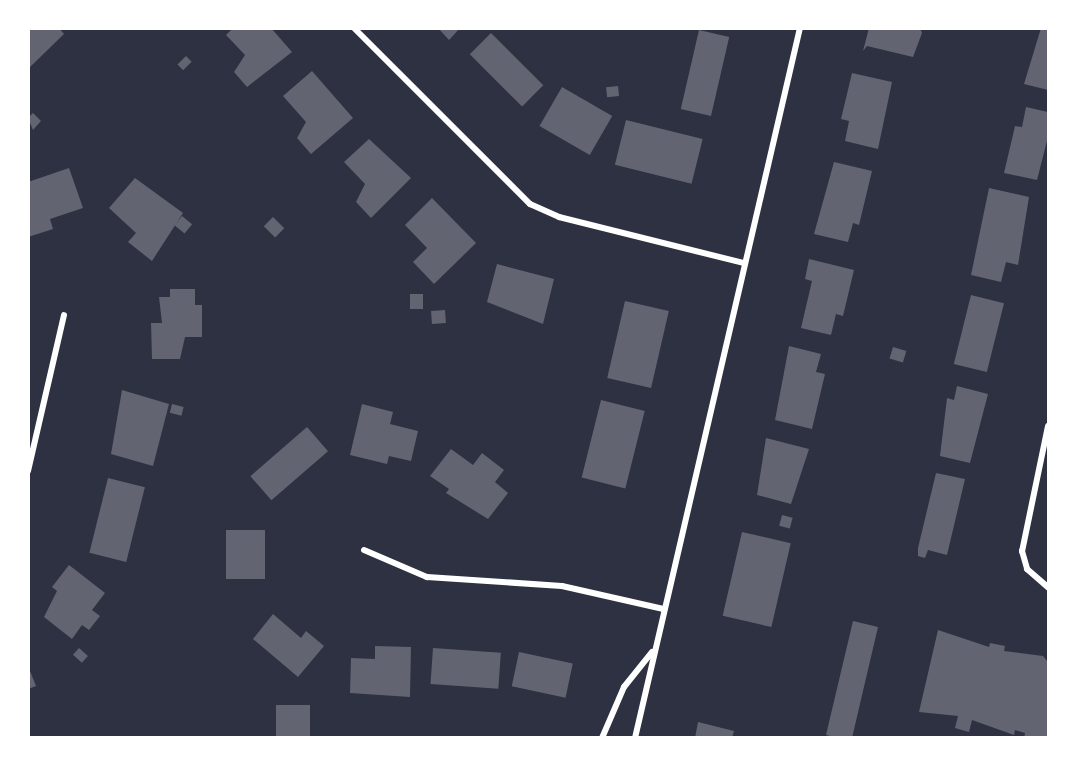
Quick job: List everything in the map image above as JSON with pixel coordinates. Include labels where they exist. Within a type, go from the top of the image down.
[{"type":"street","points":[[354,28],[530,204],[559,217],[744,263]]},
{"type":"street","points":[[635,738],[663,609],[800,28]]},
{"type":"street","points":[[28,471],[64,315]]},
{"type":"street","points":[[1048,426],[1024,531],[1028,569],[1048,587]]},
{"type":"street","points":[[364,550],[427,577],[555,585],[663,609]]},
{"type":"street","points":[[602,738],[624,687],[654,649]]},
{"type":"building","points":[[28,28],[59,28],[64,34],[28,69]]},
{"type":"building","points":[[233,28],[271,28],[292,52],[247,87],[234,72],[245,55],[226,35]]},
{"type":"building","points":[[438,28],[460,28],[449,40]]},
{"type":"building","points":[[869,28],[920,28],[922,33],[913,57],[867,46],[863,51]]},
{"type":"building","points":[[1041,28],[1048,28],[1048,90],[1024,84]]},
{"type":"building","points":[[699,30],[729,37],[711,116],[681,109]]},
{"type":"building","points":[[491,33],[543,85],[522,107],[470,54]]},
{"type":"building","points":[[186,56],[192,62],[183,70],[178,64]]},
{"type":"building","points":[[312,71],[353,118],[311,154],[297,138],[306,122],[283,96]]},
{"type":"building","points":[[852,73],[892,82],[878,149],[845,141],[849,121],[841,119]]},
{"type":"building","points":[[618,86],[619,96],[607,97],[606,87]]},
{"type":"building","points":[[562,87],[612,116],[590,155],[540,126]]},
{"type":"building","points":[[1026,107],[1048,112],[1048,137],[1037,180],[1004,173],[1015,126],[1022,127]]},
{"type":"building","points":[[33,113],[41,121],[33,130],[28,118]]},
{"type":"building","points":[[626,120],[703,139],[692,184],[615,165]]},
{"type":"building","points":[[369,139],[411,178],[371,218],[356,202],[365,184],[344,162]]},
{"type":"building","points":[[834,162],[872,171],[859,225],[853,223],[848,242],[814,234]]},
{"type":"building","points":[[69,168],[83,208],[50,219],[53,229],[28,237],[28,182]]},
{"type":"building","points":[[135,178],[183,213],[152,261],[128,242],[136,233],[109,208]]},
{"type":"building","points":[[989,188],[1029,197],[1018,265],[1006,262],[1001,282],[971,275]]},
{"type":"building","points":[[432,198],[476,243],[434,284],[413,262],[427,248],[405,225]]},
{"type":"building","points":[[182,216],[192,224],[185,234],[174,225]]},
{"type":"building","points":[[273,217],[284,228],[275,238],[264,226]]},
{"type":"building","points":[[809,259],[854,270],[843,316],[836,314],[831,335],[801,328],[812,281],[805,279]]},
{"type":"building","points":[[497,264],[554,279],[543,324],[487,302]]},
{"type":"building","points":[[170,289],[195,289],[195,305],[202,305],[202,337],[185,337],[180,359],[152,359],[151,323],[162,323],[159,297],[170,297]]},
{"type":"building","points":[[410,294],[423,294],[423,309],[410,309]]},
{"type":"building","points":[[971,295],[1004,303],[987,372],[954,364]]},
{"type":"building","points":[[625,301],[669,311],[651,388],[607,378]]},
{"type":"building","points":[[445,310],[446,323],[432,324],[431,311]]},
{"type":"building","points":[[789,346],[821,354],[816,372],[825,374],[812,429],[775,420]]},
{"type":"building","points":[[893,347],[906,351],[903,363],[889,358]]},
{"type":"building","points":[[957,386],[988,394],[970,463],[940,456],[947,398],[954,400]]},
{"type":"building","points":[[122,390],[169,404],[153,466],[111,454]]},
{"type":"building","points":[[601,400],[645,411],[625,489],[582,478]]},
{"type":"building","points":[[172,404],[184,407],[181,416],[170,413]]},
{"type":"building","points":[[362,404],[393,412],[390,424],[418,431],[411,461],[389,456],[387,464],[350,455]]},
{"type":"building","points":[[307,427],[328,451],[271,500],[250,476]]},
{"type":"building","points":[[766,438],[809,449],[791,504],[757,495]]},
{"type":"building","points":[[451,449],[473,465],[482,453],[504,470],[495,482],[508,493],[488,519],[446,493],[449,489],[430,476]]},
{"type":"building","points":[[936,473],[965,479],[947,555],[928,550],[925,558],[918,556],[918,548]]},
{"type":"building","points":[[108,478],[145,487],[126,562],[89,553]]},
{"type":"building","points":[[782,515],[793,518],[790,528],[779,526]]},
{"type":"building","points":[[226,530],[265,530],[265,579],[226,579]]},
{"type":"building","points":[[742,532],[791,543],[771,627],[723,616]]},
{"type":"building","points":[[69,565],[105,593],[92,610],[100,616],[89,630],[82,625],[72,639],[44,617],[57,591],[52,587]]},
{"type":"building","points":[[273,614],[301,638],[306,631],[324,646],[298,677],[253,639]]},
{"type":"building","points":[[853,621],[878,627],[852,738],[838,738],[826,735]]},
{"type":"building","points":[[938,630],[989,647],[990,643],[1005,646],[1004,651],[1043,656],[1048,662],[1048,738],[1024,738],[1025,733],[1015,730],[1014,735],[972,720],[969,732],[955,728],[958,716],[919,712]]},
{"type":"building","points":[[375,646],[411,647],[410,697],[350,693],[351,658],[375,659]]},
{"type":"building","points":[[79,648],[88,656],[82,663],[73,655]]},
{"type":"building","points":[[433,648],[501,653],[498,689],[430,684]]},
{"type":"building","points":[[519,652],[573,663],[566,698],[512,686]]},
{"type":"building","points":[[28,666],[36,686],[28,689]]},
{"type":"building","points":[[276,705],[310,705],[310,737],[276,737]]},
{"type":"building","points":[[698,722],[734,731],[732,738],[695,738]]}]
